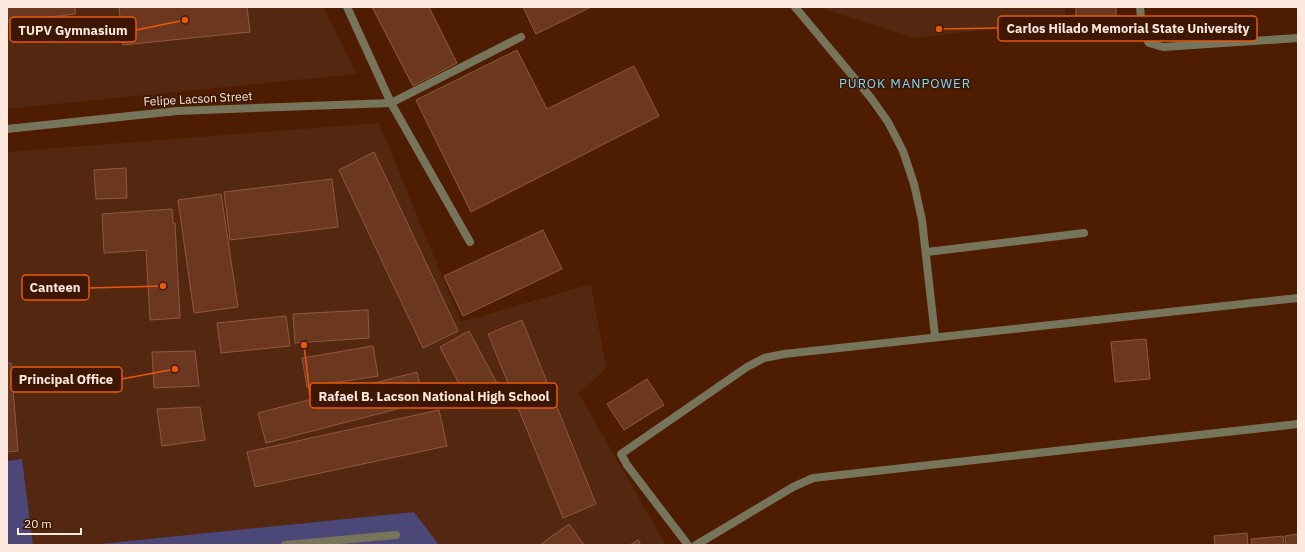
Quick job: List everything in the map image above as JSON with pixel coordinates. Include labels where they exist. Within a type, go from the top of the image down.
[{"type":"street","points":[[347,7],[391,103],[470,242]]},
{"type":"street","points":[[795,7],[871,98],[888,122],[903,151],[916,191],[922,220],[935,336]]},
{"type":"street","points":[[1140,7],[1142,30],[1149,43],[1163,47],[1298,38]]},
{"type":"street","points":[[391,103],[521,37]]},
{"type":"street","name":"Felipe Lacson Street","points":[[7,129],[177,111],[391,103]]},
{"type":"street","points":[[926,252],[1084,233]]},
{"type":"street","points":[[688,545],[627,465],[621,454],[747,367],[764,358],[784,354],[935,336],[1298,298]]},
{"type":"street","points":[[696,545],[793,487],[813,478],[1298,424]]},
{"type":"street","points":[[285,545],[396,535]]},
{"type":"shaded area","points":[[7,7],[323,7],[357,74],[7,109]]},
{"type":"shaded area","points":[[822,7],[1065,7],[1066,21],[913,38],[824,9]]},
{"type":"shaded area","points":[[379,123],[461,322],[591,284],[606,368],[579,394],[666,545],[439,545],[414,512],[89,545],[33,545],[22,459],[7,461],[7,152]]},
{"type":"shaded area","points":[[22,459],[33,545],[7,545],[7,461]]},
{"type":"shaded area","points":[[414,512],[439,545],[89,545]]},
{"type":"building","points":[[7,7],[75,7],[75,14],[7,22]]},
{"type":"building","points":[[119,7],[247,7],[250,32],[123,45]]},
{"type":"building","points":[[372,7],[429,7],[457,63],[413,86]]},
{"type":"building","points":[[523,7],[591,7],[536,34]]},
{"type":"building","points":[[1076,7],[1116,7],[1116,35],[1075,34]]},
{"type":"building","points":[[517,50],[547,109],[634,66],[659,116],[471,212],[416,100]]},
{"type":"building","points":[[374,152],[458,331],[423,348],[339,170]]},
{"type":"building","points":[[126,168],[127,198],[96,199],[94,170]]},
{"type":"building","points":[[332,179],[338,227],[230,240],[224,192]]},
{"type":"building","points":[[221,194],[238,307],[194,313],[178,200]]},
{"type":"building","points":[[172,209],[173,223],[175,223],[180,318],[150,320],[146,250],[104,253],[102,214]]},
{"type":"building","points":[[543,230],[562,269],[463,316],[444,276]]},
{"type":"building","points":[[368,310],[369,338],[295,343],[293,314]]},
{"type":"building","points":[[286,316],[290,346],[221,353],[217,323]]},
{"type":"building","points":[[522,320],[596,504],[563,518],[488,334]]},
{"type":"building","points":[[469,331],[498,385],[468,401],[440,347]]},
{"type":"building","points":[[1146,339],[1150,379],[1115,382],[1111,342]]},
{"type":"building","points":[[373,346],[378,376],[307,387],[302,358]]},
{"type":"building","points":[[195,351],[199,386],[154,388],[152,352]]},
{"type":"building","points":[[7,363],[11,363],[18,451],[7,452]]},
{"type":"building","points":[[417,372],[424,402],[266,443],[258,413]]},
{"type":"building","points":[[647,379],[664,405],[624,430],[607,404]]},
{"type":"building","points":[[200,407],[205,440],[162,446],[157,409]]},
{"type":"building","points":[[439,410],[447,446],[255,487],[247,452]]},
{"type":"building","points":[[569,524],[584,545],[540,545]]},
{"type":"building","points":[[1247,533],[1248,545],[1215,545],[1214,536]]},
{"type":"building","points":[[1298,534],[1298,545],[1286,545],[1285,536]]},
{"type":"building","points":[[1283,536],[1284,545],[1252,545],[1251,539]]},
{"type":"building","points":[[638,540],[641,545],[630,545]]},
{"type":"place","name":"TUPV Gymnasium","points":[[185,20]]},
{"type":"place","name":"Carlos Hilado Memorial State University","points":[[939,29]]},
{"type":"place","name":"Canteen","points":[[163,286]]},
{"type":"place","name":"Rafael B. Lacson National High School","points":[[304,345]]},
{"type":"place","name":"Principal Office","points":[[175,369]]},
{"type":"district","name":"PUROK MANPOWER","points":[[905,83]]}]
